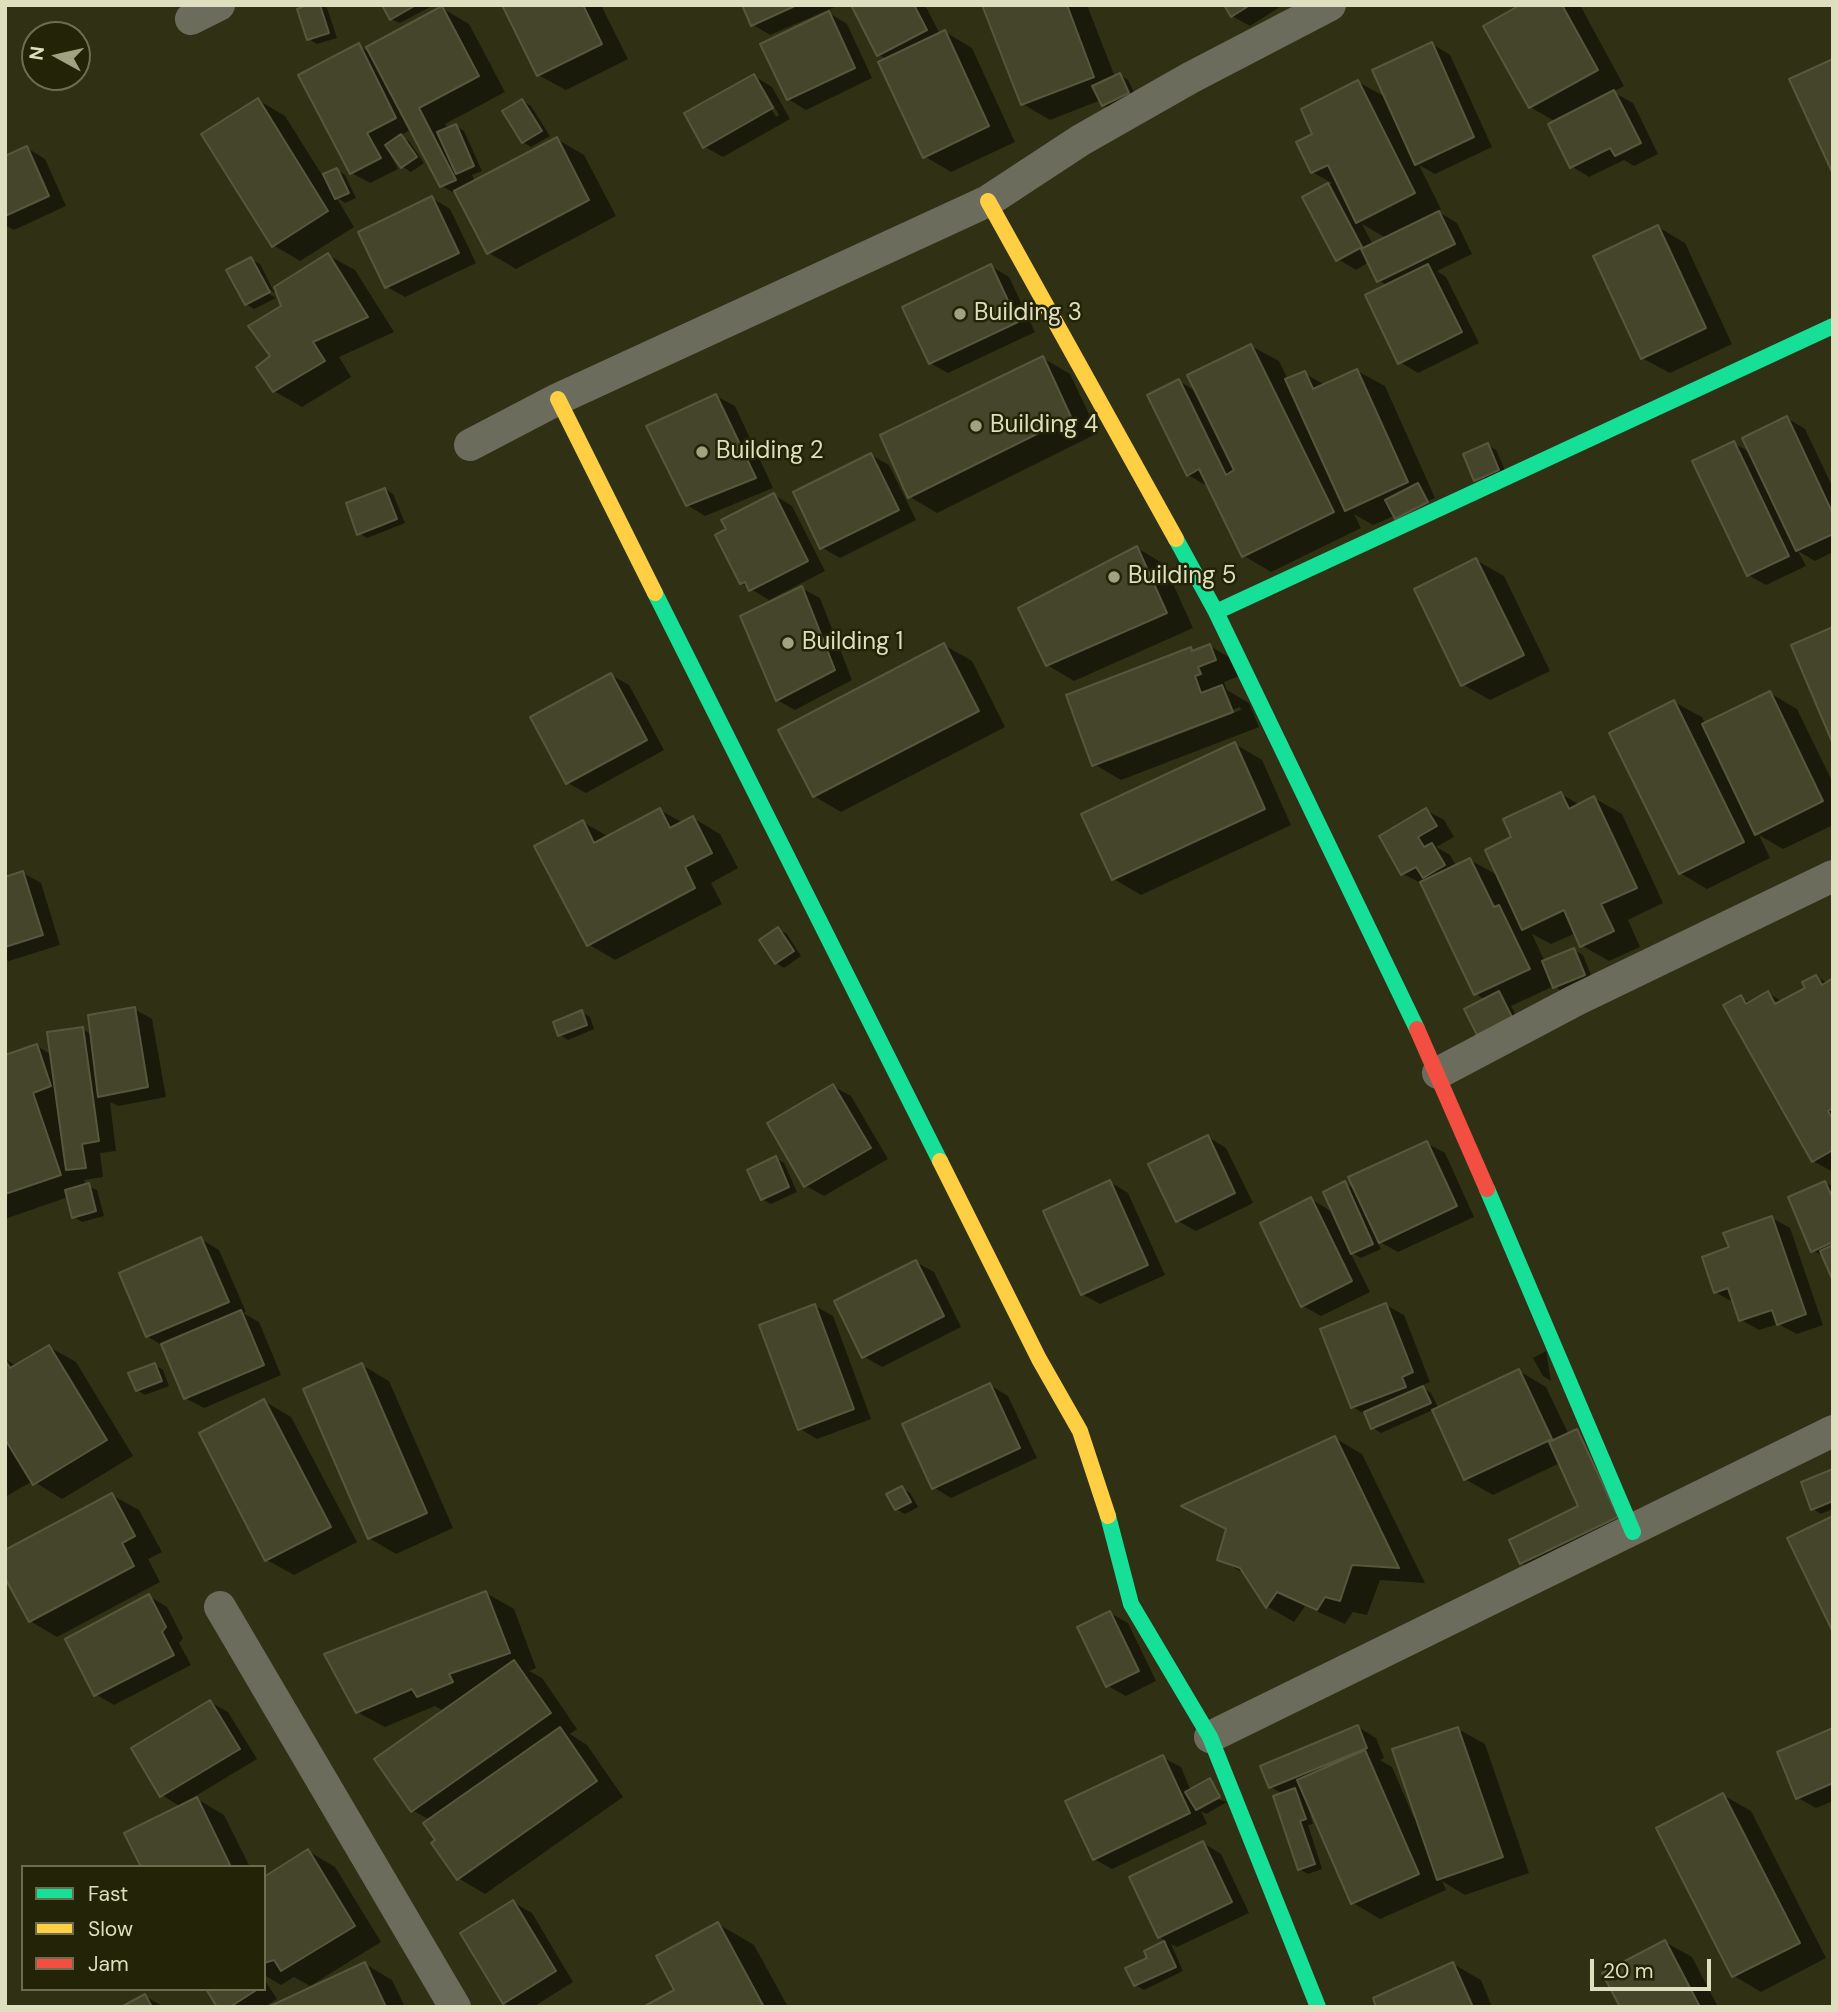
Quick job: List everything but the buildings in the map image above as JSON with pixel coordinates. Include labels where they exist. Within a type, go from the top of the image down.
[{"type":"street","points":[[191,19],[219,5]]},
{"type":"street","points":[[470,445],[558,399],[988,201],[1082,140],[1189,78],[1330,5]]},
{"type":"street","points":[[988,201],[1216,612],[1438,1073],[1633,1532]]},
{"type":"street","points":[[1216,612],[1833,326]]},
{"type":"street","points":[[558,399],[1039,1359],[1080,1430],[1106,1508],[1131,1604],[1210,1737],[1318,2007]]},
{"type":"street","points":[[1438,1073],[1576,1000],[1833,876]]},
{"type":"street","points":[[1210,1737],[1633,1532],[1833,1431]]},
{"type":"street","points":[[220,1607],[455,2007]]},
{"type":"traffic: fast","points":[[1216,612],[1833,326]]},
{"type":"traffic: fast","points":[[1176,539],[1216,612],[1417,1029]]},
{"type":"traffic: fast","points":[[655,593],[940,1161]]},
{"type":"traffic: fast","points":[[1487,1189],[1633,1532]]},
{"type":"traffic: fast","points":[[1108,1516],[1131,1604],[1210,1737],[1318,2007]]},
{"type":"traffic: slow","points":[[988,201],[1176,539]]},
{"type":"traffic: slow","points":[[558,399],[655,593]]},
{"type":"traffic: slow","points":[[940,1161],[1039,1359],[1080,1431],[1108,1516]]},
{"type":"traffic: jam","points":[[1417,1029],[1487,1189]]},
{"type":"place","name":"Building 3","points":[[960,314]]},
{"type":"place","name":"Building 4","points":[[976,426]]},
{"type":"place","name":"Building 2","points":[[702,452]]},
{"type":"place","name":"Building 5","points":[[1114,577]]},
{"type":"place","name":"Building 1","points":[[788,643]]}]
